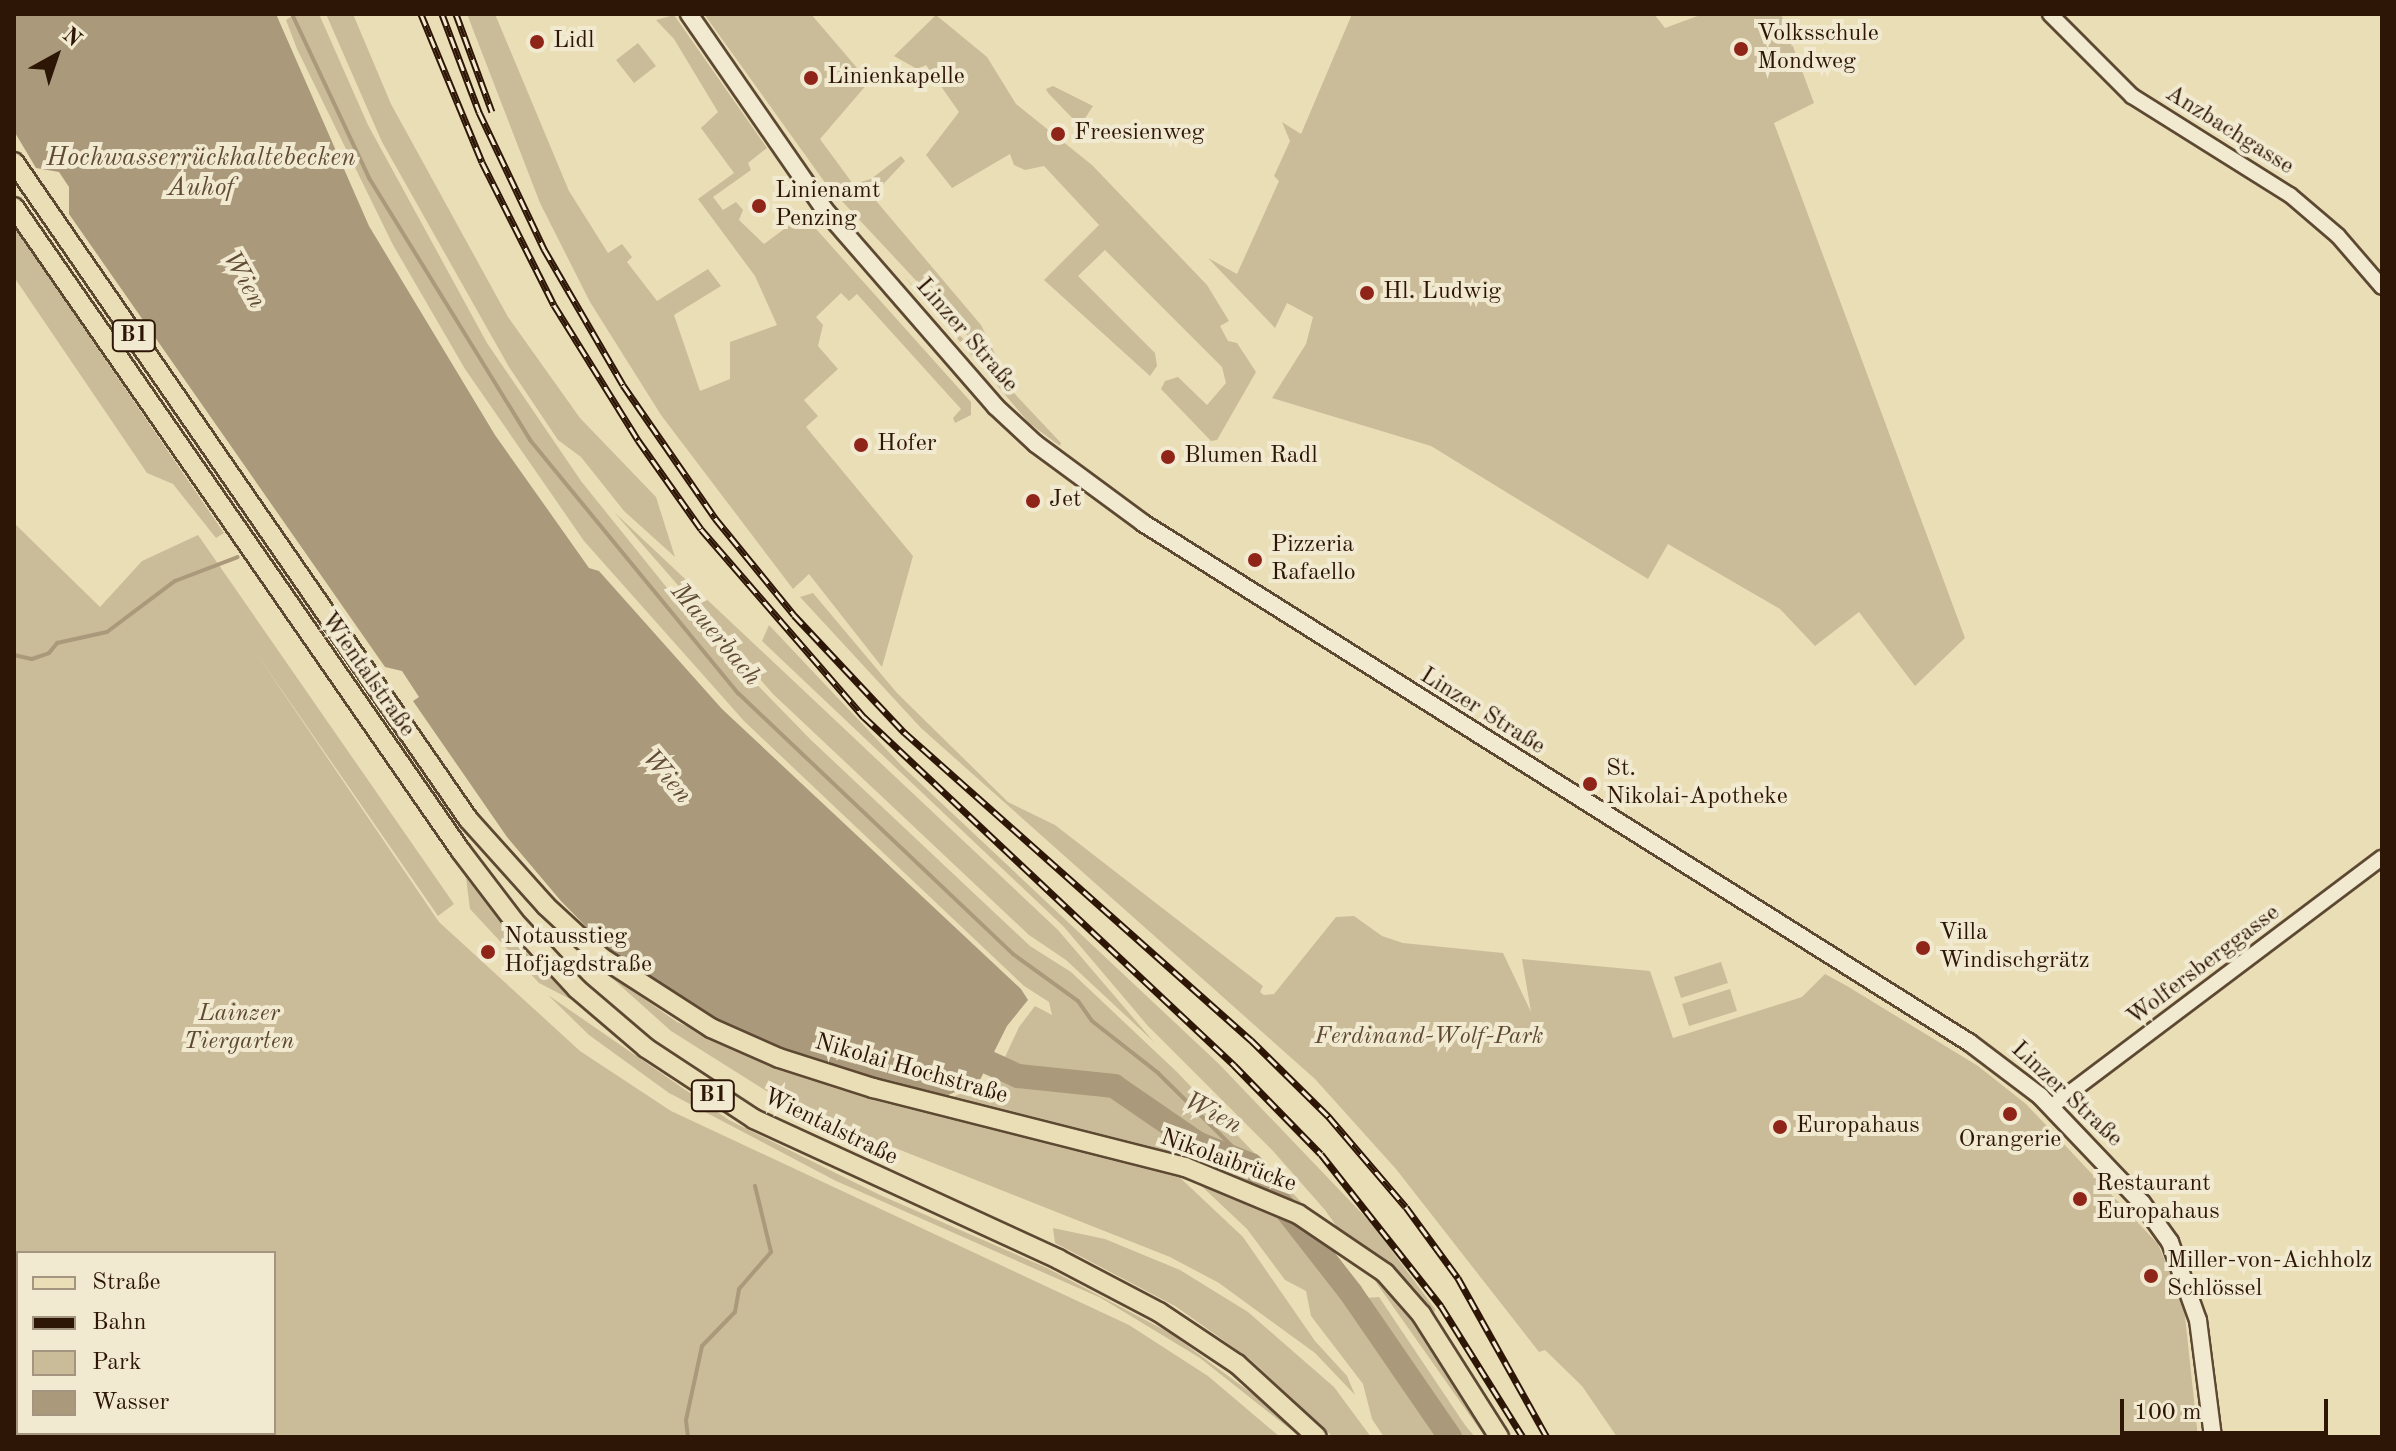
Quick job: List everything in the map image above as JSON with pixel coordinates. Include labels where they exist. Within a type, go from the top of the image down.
[{"type":"main road","name":"Linzer Straße","points":[[689,14],[824,209],[995,406],[1036,444],[1126,511],[1447,718],[1980,1049],[2051,1107],[2142,1203],[2170,1242],[2198,1320],[2213,1437]]},
{"type":"main road","name":"Wientalstraße","points":[[14,162],[468,819],[546,906],[601,957],[660,998],[779,1058]]},
{"type":"main road","name":"Wientalstraße","points":[[14,207],[489,891],[545,956],[608,1017],[685,1077],[754,1119],[1058,1259],[1159,1312],[1237,1364],[1317,1437]]},
{"type":"main road","name":"Nikolai Hochstraße","points":[[779,1058],[1031,1128]]},
{"type":"main road","name":"Nikolaibrücke","points":[[1031,1128],[1197,1171],[1298,1214],[1344,1242],[1385,1273],[1421,1314],[1499,1437]]},
{"type":"street","name":"Anzbachgasse","points":[[2050,14],[2132,96],[2290,195],[2338,236],[2382,287]]},
{"type":"street","name":"Wolfersberggasse","points":[[2051,1107],[2382,858]]},
{"type":"green space","points":[[295,14],[319,14],[368,125],[487,343],[581,481],[688,614],[811,740],[1030,946],[1071,972],[1177,1072],[1302,1203],[1179,1155],[951,1098],[976,1086],[990,1089],[1019,1027],[1035,1006],[1052,1015],[1049,1002],[1024,986],[744,721],[584,541],[465,369],[393,245],[297,49],[286,20]]},
{"type":"green space","points":[[326,14],[353,14],[391,104],[508,317],[580,418],[656,497],[675,557],[624,511],[581,457],[558,440],[509,367],[382,142]]},
{"type":"green space","points":[[467,14],[495,14],[569,191],[608,253],[622,244],[632,257],[627,262],[657,301],[708,269],[721,286],[674,315],[700,391],[730,379],[730,342],[777,325],[755,276],[698,199],[734,173],[701,128],[718,112],[674,39],[656,20],[674,15],[767,148],[748,163],[751,170],[713,197],[723,210],[736,202],[743,210],[739,220],[764,244],[791,224],[796,229],[808,220],[971,402],[971,415],[955,423],[953,418],[961,409],[857,294],[849,301],[841,293],[816,317],[823,325],[818,346],[838,369],[804,400],[818,416],[806,427],[913,556],[882,667],[809,574],[793,589],[661,415],[590,302],[540,203]]},
{"type":"green space","points":[[704,14],[811,14],[869,82],[820,139],[853,184],[871,179],[901,156],[905,161],[872,196],[981,325],[996,356],[991,361],[826,184]]},
{"type":"green space","points":[[1352,14],[1654,14],[1665,28],[1703,14],[1781,14],[1814,103],[1774,123],[1965,638],[1915,686],[1859,612],[1815,646],[1780,609],[1668,544],[1648,579],[1431,446],[1272,398],[1306,344],[1313,317],[1287,303],[1275,328],[1208,258],[1237,274],[1279,181],[1274,176],[1290,141],[1282,122],[1301,134]]},
{"type":"green space","points":[[936,15],[987,57],[1016,104],[1092,165],[1207,285],[1229,321],[1220,326],[1228,341],[1237,343],[1256,372],[1217,440],[1211,441],[1161,389],[1165,381],[1178,377],[1207,405],[1226,383],[1222,367],[1105,250],[1078,276],[1155,353],[1157,366],[1150,376],[1044,280],[1099,225],[1044,166],[1025,170],[1014,165],[1010,154],[952,188],[926,155],[959,112],[926,65],[917,69],[894,56]]},
{"type":"green space","points":[[638,43],[656,66],[634,83],[616,60]]},
{"type":"green space","points":[[1053,86],[1093,106],[1080,126],[1048,93],[1046,89]]},
{"type":"green space","points":[[14,226],[224,533],[216,538],[173,484],[147,473],[14,277]]},
{"type":"green space","points":[[904,276],[1061,443],[1060,446],[1029,423]]},
{"type":"green space","points":[[614,512],[1058,930],[1154,1042],[1066,960],[1029,935],[773,694]]},
{"type":"green space","name":"Lainzer Tiergarten","points":[[14,523],[100,607],[142,561],[198,535],[454,904],[438,916],[252,647],[439,922],[580,1051],[671,1111],[1129,1325],[1208,1376],[1280,1437],[14,1437]]},
{"type":"green space","name":"Ferdinand-Wolf-Park","points":[[813,593],[897,693],[1008,802],[1055,825],[1263,986],[1260,992],[1264,995],[1274,994],[1336,917],[1354,916],[1382,936],[1403,943],[1503,953],[1531,1012],[1522,959],[1650,971],[1673,1038],[1802,997],[1825,974],[1847,986],[1978,1066],[2026,1104],[2158,1244],[2184,1307],[2198,1437],[1617,1437],[1582,1386],[1545,1350],[1539,1352],[1396,1169],[1315,1079],[921,728],[800,597]]},
{"type":"green space","points":[[769,625],[902,766],[1219,1064],[1373,1225],[1435,1309],[1430,1342],[1490,1437],[1485,1437],[1325,1210],[1273,1151],[1148,1026],[1064,927],[762,641]]},
{"type":"green space","points":[[466,878],[523,949],[572,1000],[539,983],[470,909]]},
{"type":"green space","points":[[1721,962],[1728,983],[1681,998],[1674,977]]},
{"type":"green space","points":[[603,970],[677,1022],[804,1077],[1174,1172],[1243,1237],[1315,1341],[1347,1376],[1355,1395],[1315,1353],[1219,1283],[1170,1257],[792,1107],[671,1031]]},
{"type":"green space","points":[[1730,989],[1737,1011],[1689,1026],[1682,1004]]},
{"type":"green space","points":[[548,995],[729,1120],[880,1195],[1047,1268],[1170,1333],[1258,1398],[1300,1437],[1200,1358],[1101,1298],[836,1181],[669,1093],[589,1035]]},
{"type":"green space","points":[[1193,1178],[1287,1217],[1442,1437],[1384,1437],[1372,1419],[1363,1384],[1311,1316],[1306,1291],[1285,1280],[1247,1229]]},
{"type":"green space","points":[[1053,1228],[1105,1239],[1180,1270],[1248,1312],[1334,1387],[1371,1437],[1333,1437],[1250,1359],[1175,1306],[1055,1243]]},
{"type":"green space","points":[[1379,1297],[1475,1437],[1461,1437],[1431,1400],[1366,1298]]},
{"type":"water","name":"Hochwasserrückhaltebecken Auhof","points":[[14,14],[276,14],[369,226],[495,435],[589,568],[599,571],[722,709],[1021,989],[1028,1000],[1007,1026],[979,1082],[948,1095],[874,1080],[753,1039],[658,988],[609,950],[561,901],[507,837],[413,701],[419,697],[402,671],[385,667],[69,214],[69,187],[59,172],[36,168],[14,131]]},
{"type":"waterway","name":"Mauerbach","points":[[292,14],[369,178],[530,440],[738,693],[1013,954],[1078,1001],[1092,1021],[1158,1073],[1251,1165]]},
{"type":"waterway","points":[[14,655],[32,659],[49,653],[57,643],[107,632],[175,581],[238,557]]},
{"type":"waterway","name":"Wien","points":[[961,1050],[1018,1076],[1114,1086],[1197,1143],[1251,1165],[1351,1293],[1450,1437]]},
{"type":"waterway","points":[[688,1437],[686,1420],[702,1346],[735,1312],[739,1289],[771,1252],[755,1186]]},
{"type":"railway","points":[[421,14],[482,162],[554,305],[638,440],[701,529],[864,717],[1234,1065],[1321,1154],[1441,1306],[1523,1437]]},
{"type":"railway","points":[[442,14],[479,112],[544,249],[623,385],[715,518],[794,615],[904,732],[1251,1040],[1329,1117],[1406,1207],[1458,1278],[1547,1437]]},
{"type":"railway","points":[[456,14],[492,112]]},
{"type":"place","name":"Lidl","points":[[537,42]]},
{"type":"place","name":"Volksschule Mondweg","points":[[1741,49]]},
{"type":"place","name":"Linienkapelle","points":[[811,78]]},
{"type":"place","name":"Freesienweg","points":[[1058,134]]},
{"type":"place","name":"Linienamt Penzing","points":[[759,206]]},
{"type":"place","name":"Hl. Ludwig","points":[[1367,293]]},
{"type":"place","name":"Hofer","points":[[861,445]]},
{"type":"place","name":"Blumen Radl","points":[[1168,457]]},
{"type":"place","name":"Jet","points":[[1033,501]]},
{"type":"place","name":"Pizzeria Rafaello","points":[[1255,560]]},
{"type":"place","name":"St. Nikolai-Apotheke","points":[[1590,784]]},
{"type":"place","name":"Villa Windischgrätz","points":[[1923,948]]},
{"type":"place","name":"Notausstieg Hofjagdstraße","points":[[488,952]]},
{"type":"place","name":"Orangerie","points":[[2010,1114]]},
{"type":"place","name":"Europahaus","points":[[1780,1127]]},
{"type":"place","name":"Restaurant Europahaus","points":[[2080,1199]]},
{"type":"place","name":"Miller-von-Aichholz Schlössel","points":[[2151,1276]]}]
